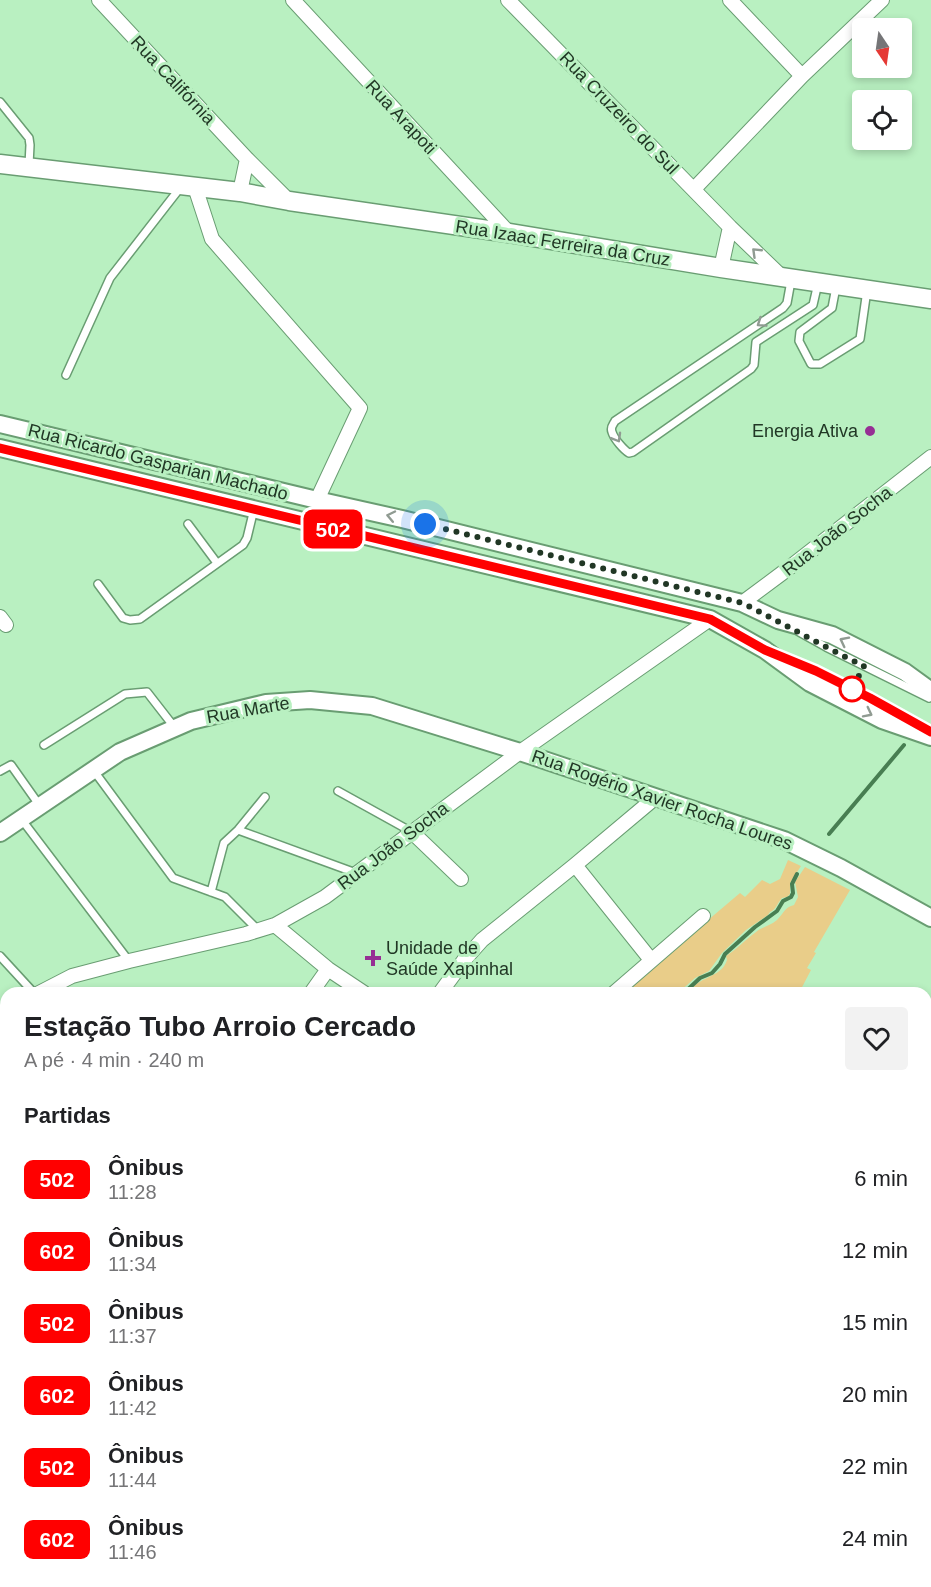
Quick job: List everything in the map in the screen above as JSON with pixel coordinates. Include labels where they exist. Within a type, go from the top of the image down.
[{"type":"main road","name":"Rua Izaac Ferreira da Cruz","points":[[2,162],[28,168],[240,192],[931,299]]},
{"type":"street","name":"Rua Califórnia","points":[[99,0],[289,201]]},
{"type":"street","name":"Rua Arapoti","points":[[293,0],[509,233]]},
{"type":"street","name":"Rua Cruzeiro do Sul","points":[[508,0],[730,227],[787,277]]},
{"type":"street","points":[[730,0],[802,76]]},
{"type":"street","points":[[694,189],[802,76],[882,0]]},
{"type":"street","points":[[240,192],[247,159]]},
{"type":"street","points":[[189,186],[212,239],[360,408],[317,500]]},
{"type":"street","points":[[721,268],[730,227]]},
{"type":"street","name":"Rua Ricardo Gasparian Machado","points":[[0,424],[402,519],[742,603],[778,620],[832,635],[905,672],[931,691]]},
{"type":"street","name":"Rua Ricardo Gasparian Machado","points":[[0,448],[710,619],[765,650],[810,683],[882,720],[931,737]]},
{"type":"street","name":"Rua João Socha","points":[[742,603],[931,457]]},
{"type":"street","name":"Rua João Socha","points":[[49,987],[72,976],[275,925],[325,897],[520,752],[710,619]]},
{"type":"street","name":"Rua Marte","points":[[0,833],[120,753],[191,720],[266,703],[310,700],[372,706],[520,752]]},
{"type":"street","name":"Rua Rogério Xavier Rocha Loures","points":[[520,752],[784,840],[841,868],[931,918]]},
{"type":"street","points":[[444,987],[482,940],[656,797]]},
{"type":"street","points":[[412,832],[462,879]]},
{"type":"street","points":[[575,865],[651,960]]},
{"type":"street","points":[[621,987],[703,916]]},
{"type":"street","points":[[275,925],[328,969],[355,987]]},
{"type":"street","points":[[315,987],[328,969]]},
{"type":"lane","points":[[0,102],[29,138],[28,168]]},
{"type":"lane","points":[[66,375],[110,278],[189,186]]},
{"type":"lane","points":[[787,277],[787,303],[783,308],[615,421],[612,432],[626,452],[633,452],[751,369],[754,365],[756,342],[813,304],[818,282]]},
{"type":"lane","points":[[837,285],[832,308],[800,332],[799,341],[811,364],[820,364],[860,339],[867,290]]},
{"type":"lane","points":[[98,584],[123,618],[140,619],[243,544],[247,538],[254,509]]},
{"type":"lane","points":[[188,524],[218,563]]},
{"type":"lane","points":[[778,620],[826,647],[931,699]]},
{"type":"lane","points":[[765,650],[851,688],[931,732]]},
{"type":"lane","points":[[44,745],[124,694],[147,692],[175,728]]},
{"type":"lane","points":[[0,771],[11,765],[40,806]]},
{"type":"lane","points":[[94,770],[173,878],[225,897],[258,930]]},
{"type":"lane","points":[[338,791],[412,832]]},
{"type":"lane","points":[[211,892],[224,843],[238,830],[265,796]]},
{"type":"lane","points":[[21,819],[129,961]]},
{"type":"lane","points":[[238,830],[356,873]]},
{"type":"lane","points":[[0,956],[31,987]]},
{"type":"shaded area","points":[[788,860],[801,866],[790,883],[790,894],[782,898],[768,915],[746,930],[722,953],[709,971],[695,978],[685,987],[631,987],[740,893],[745,897],[762,880],[770,884],[780,879]]},
{"type":"shaded area","points":[[805,867],[850,890],[814,952],[816,953],[807,968],[811,970],[802,987],[693,987],[720,971],[727,960],[726,956],[794,905],[798,897],[795,882]]},
{"type":"waterway","points":[[829,834],[904,745]]},
{"type":"waterway","points":[[690,987],[700,978],[712,973],[725,954],[777,911],[783,901],[791,897],[792,884],[797,874]]},
{"type":"bus line","name":"502","points":[[0,448],[710,619],[765,650],[816,671],[888,707],[931,732]]},
{"type":"place","name":"Energia Ativa","points":[[870,431]]},
{"type":"place","name":"Unidade de Saúde Xapinhal","points":[[373,958]]},
{"type":"route","points":[[425,524],[742,603],[864,666],[852,689]]}]
